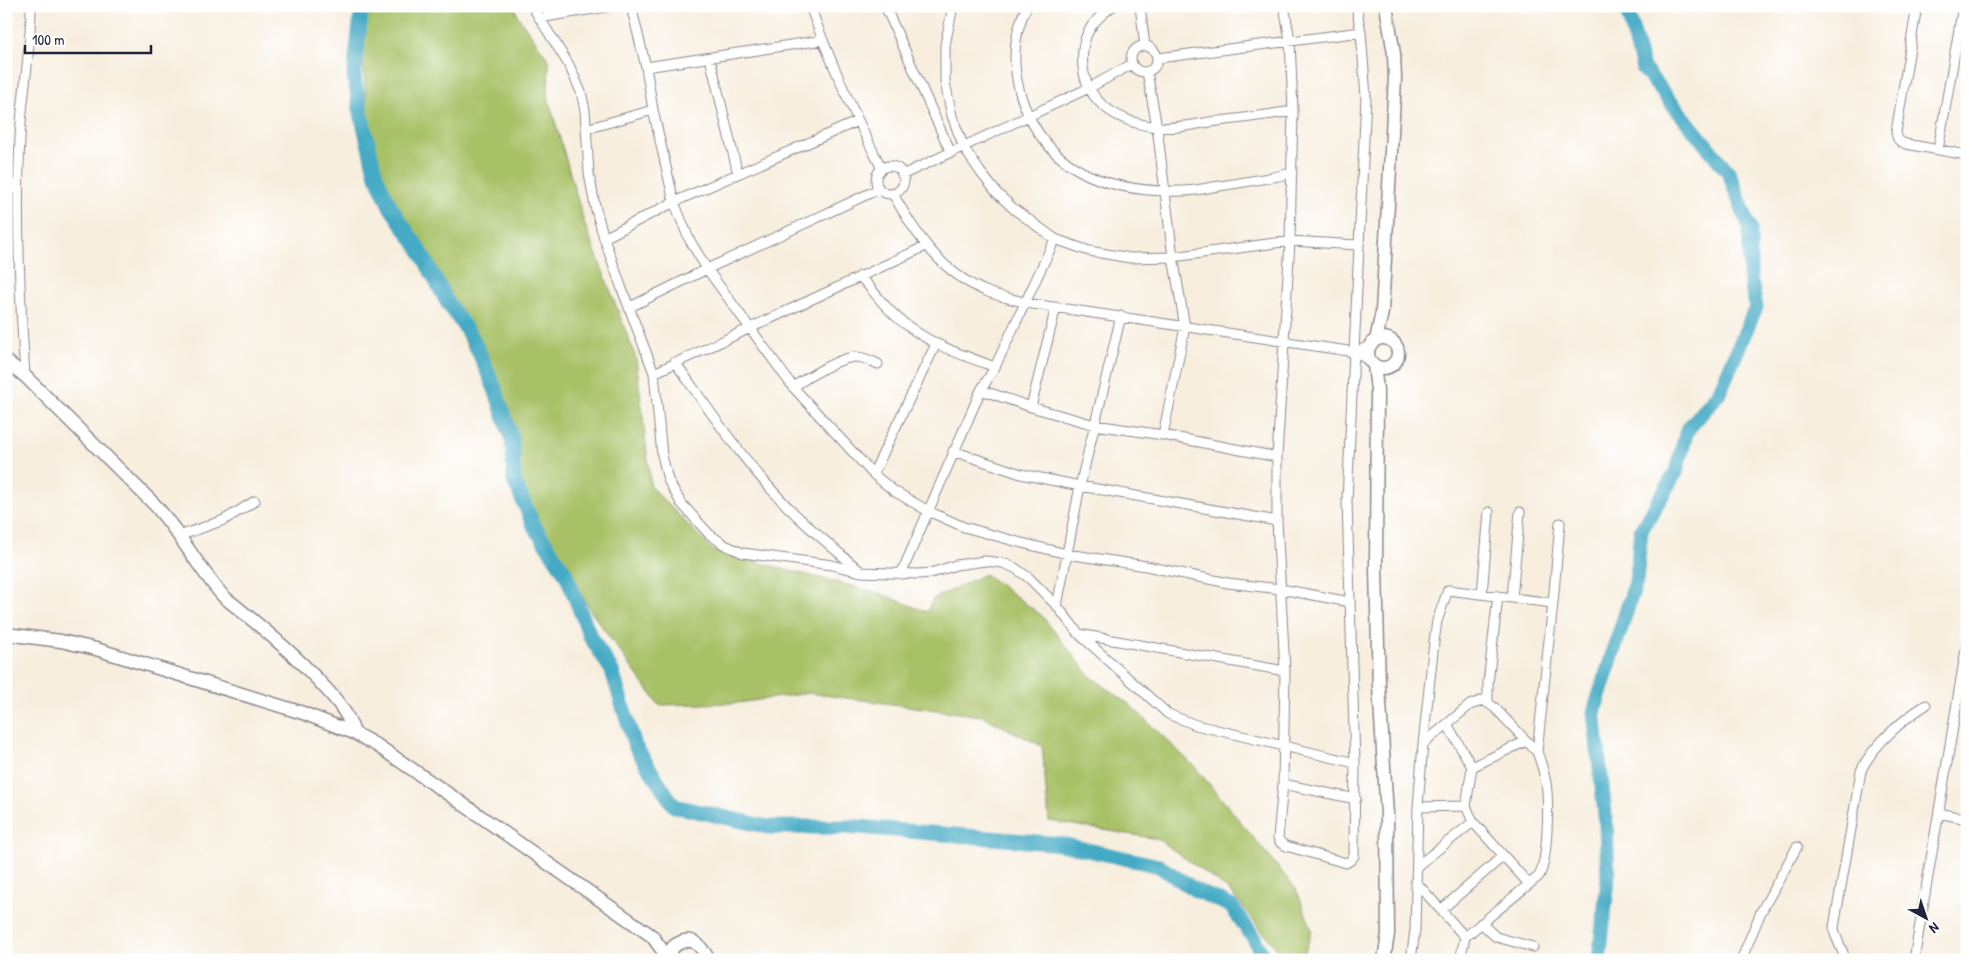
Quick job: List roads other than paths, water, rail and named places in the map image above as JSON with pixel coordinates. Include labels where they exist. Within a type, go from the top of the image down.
[{"type":"street","points":[[25,376],[18,262],[18,195],[22,108],[31,40],[31,6]]},
{"type":"street","points":[[532,6],[576,77],[585,110],[589,173],[604,238],[654,373],[662,456],[668,480],[681,503],[709,534],[742,552],[832,565],[861,572],[931,573],[956,565],[985,562],[1003,563],[1015,568],[1029,578],[1057,606],[1079,634],[1168,714],[1196,725],[1356,763]]},
{"type":"street","points":[[538,18],[612,6]]},
{"type":"street","points":[[631,6],[646,67],[653,110],[674,202],[689,239],[707,269],[794,387],[872,474],[894,491],[928,511],[964,527],[1067,554],[1146,566],[1228,583],[1281,589],[1350,602]]},
{"type":"street","points":[[810,6],[822,40],[858,121],[882,169]]},
{"type":"street","points":[[885,6],[951,153]]},
{"type":"street","points":[[953,6],[945,45],[945,82],[952,116],[964,148],[997,193],[1014,209],[1055,239],[1089,251],[1114,257],[1130,258],[1173,257],[1290,241],[1358,245]]},
{"type":"street","points":[[1027,6],[1020,20],[1014,58],[1017,85],[1028,116],[1046,142],[1058,155],[1092,178],[1137,189],[1185,192],[1252,182],[1292,173]]},
{"type":"street","points":[[1113,6],[1095,21],[1086,34],[1081,53],[1089,88],[1105,109],[1118,117],[1157,127],[1179,126],[1294,111]]},
{"type":"street","points":[[1140,6],[1145,46]]},
{"type":"street","points":[[1284,6],[1290,40],[1294,111],[1290,241],[1277,457],[1285,671],[1283,784],[1278,838],[1286,846],[1346,862],[1354,856],[1356,799],[1347,501],[1366,97],[1361,32],[1356,6]]},
{"type":"street","points":[[1384,960],[1388,934],[1387,815],[1379,686],[1376,568],[1377,390],[1373,363],[1368,354],[1382,312],[1395,79],[1386,6]]},
{"type":"street","points":[[1917,6],[1896,132],[1898,140],[1967,155]]},
{"type":"street","points":[[1938,150],[1964,11]]},
{"type":"street","points":[[1158,58],[1361,32]]},
{"type":"street","points":[[646,67],[822,40]]},
{"type":"street","points":[[1145,46],[1154,50],[1158,58],[1155,67],[1147,72],[1138,71],[1132,64],[1131,55],[1136,48],[1145,46]]},
{"type":"street","points":[[710,58],[738,174]]},
{"type":"street","points":[[902,175],[964,148],[1089,88],[1132,64]]},
{"type":"street","points":[[1147,72],[1157,127],[1173,257],[1185,327],[1163,435]]},
{"type":"street","points":[[586,129],[653,110]]},
{"type":"street","points":[[604,238],[674,202],[858,121]]},
{"type":"street","points":[[887,167],[896,168],[902,175],[902,187],[893,194],[885,193],[879,189],[876,180],[882,169],[887,167]]},
{"type":"street","points":[[630,307],[879,189]]},
{"type":"street","points":[[893,194],[909,223],[926,246],[961,277],[988,292],[1026,303],[1355,352],[1381,368],[1388,367]]},
{"type":"street","points":[[900,574],[981,390],[995,367],[1055,239]]},
{"type":"street","points":[[654,373],[926,246]]},
{"type":"street","points":[[860,276],[897,317],[909,327],[936,344],[995,367]]},
{"type":"street","points":[[1031,407],[1056,307]]},
{"type":"street","points":[[1377,390],[1388,367],[1397,360],[1398,355],[1396,344],[1392,340],[1382,312]]},
{"type":"street","points":[[1057,606],[1080,486],[1121,316]]},
{"type":"street","points":[[1355,352],[1381,338],[1392,340]]},
{"type":"street","points":[[872,474],[936,344]]},
{"type":"street","points":[[794,387],[828,366],[855,357],[878,364]]},
{"type":"street","points":[[6,361],[25,376],[155,505],[179,536],[196,563],[224,597],[293,653],[339,702],[350,721],[354,733]]},
{"type":"street","points":[[675,362],[729,437],[784,502],[861,572]]},
{"type":"street","points":[[981,390],[1031,407],[1095,425],[1163,435],[1277,457]]},
{"type":"street","points":[[953,451],[1021,474],[1278,521]]},
{"type":"street","points":[[179,536],[224,520],[255,501]]},
{"type":"street","points":[[1482,594],[1489,512]]},
{"type":"street","points":[[1512,598],[1520,512]]},
{"type":"street","points":[[1537,752],[1560,523]]},
{"type":"street","points":[[1411,960],[1415,930],[1418,807],[1423,744],[1435,635],[1448,590],[1553,603]]},
{"type":"street","points":[[1488,702],[1488,683],[1498,596]]},
{"type":"street","points":[[6,634],[61,641],[96,649],[303,714],[354,733],[378,746],[652,936],[678,943],[691,941],[702,947],[707,958]]},
{"type":"street","points":[[1079,634],[1285,671]]},
{"type":"street","points":[[1914,960],[1967,644]]},
{"type":"street","points":[[1423,744],[1470,705],[1478,701],[1488,702],[1504,716],[1537,752],[1546,787],[1546,846],[1542,871],[1539,876],[1465,937],[1460,960]]},
{"type":"street","points":[[1846,960],[1834,927],[1851,819],[1861,771],[1865,761],[1887,736],[1926,705]]},
{"type":"street","points":[[1446,724],[1472,766],[1466,806],[1473,822],[1528,884]]},
{"type":"street","points":[[1472,766],[1526,741]]},
{"type":"street","points":[[1283,784],[1356,799]]},
{"type":"street","points":[[1418,807],[1466,806]]},
{"type":"street","points":[[1939,814],[1967,819]]},
{"type":"street","points":[[1417,866],[1473,822]]},
{"type":"street","points":[[1741,960],[1761,912],[1797,847]]},
{"type":"street","points":[[1441,910],[1503,856]]},
{"type":"street","points":[[1416,881],[1465,937]]},
{"type":"street","points":[[1482,924],[1496,937],[1533,947]]},
{"type":"street","points":[[652,936],[668,959]]},
{"type":"street","points":[[668,959],[673,947],[678,943]]},
{"type":"waterway","points":[[362,6],[354,76],[376,176],[391,208],[421,252],[447,302],[473,339],[495,389],[512,439],[514,481],[534,526],[566,574],[590,636],[612,671],[635,746],[674,806],[769,827],[859,827],[1061,844],[1159,866],[1195,890],[1231,906],[1254,938],[1264,960]]},
{"type":"waterway","points":[[1599,960],[1608,879],[1606,824],[1594,712],[1636,581],[1641,530],[1676,472],[1687,430],[1719,393],[1756,307],[1750,277],[1750,229],[1729,173],[1643,68],[1626,6]]}]
